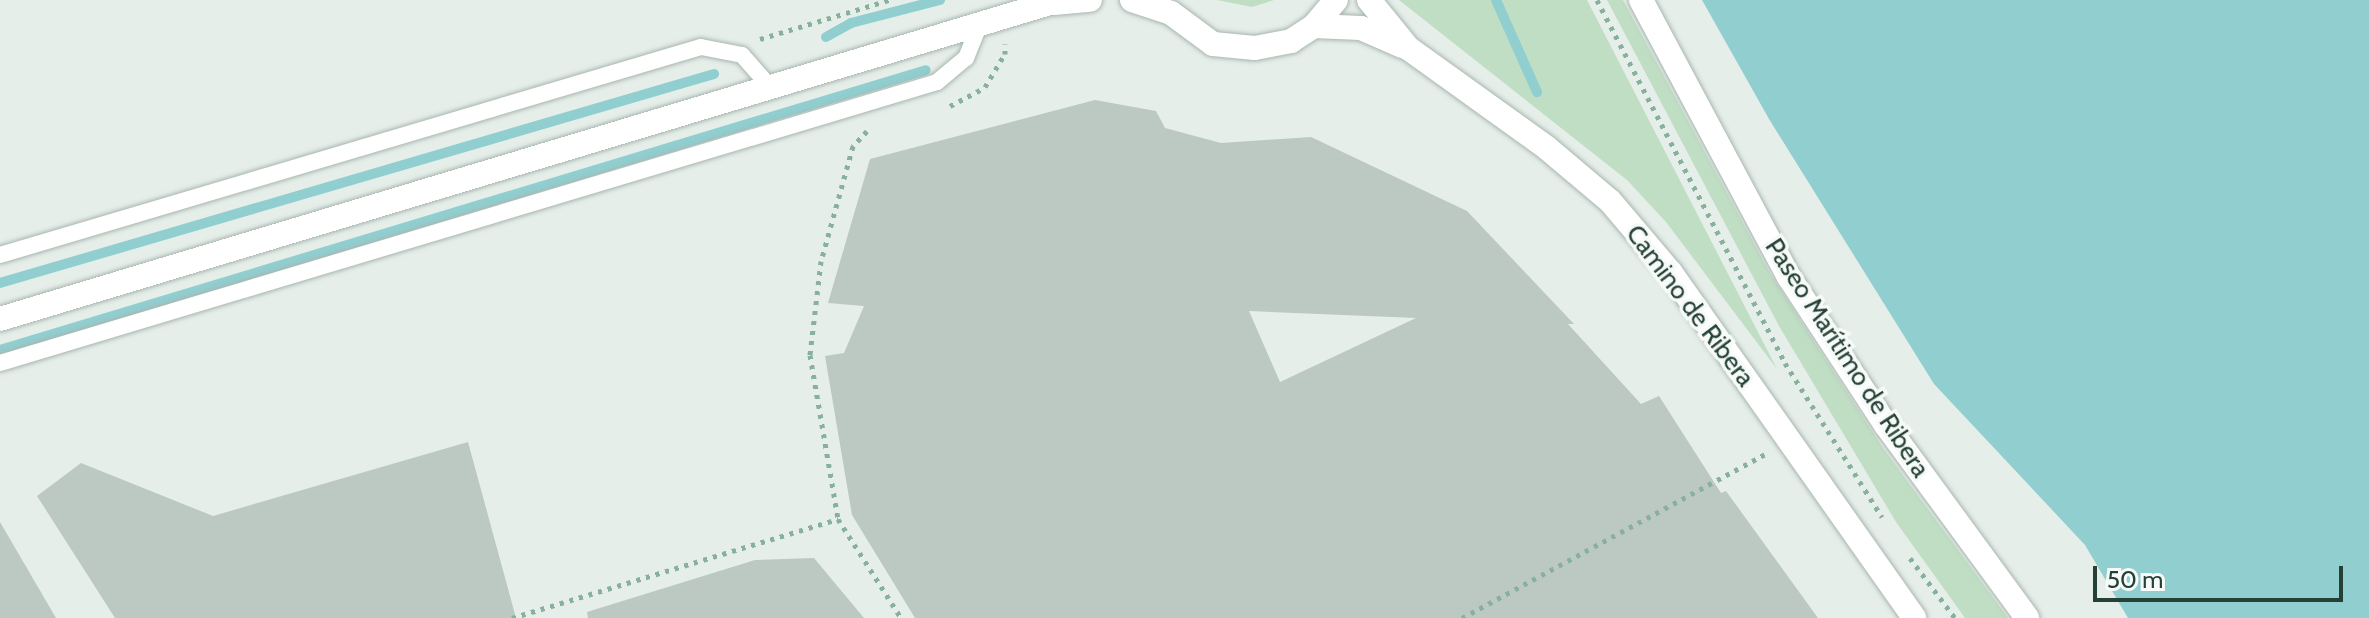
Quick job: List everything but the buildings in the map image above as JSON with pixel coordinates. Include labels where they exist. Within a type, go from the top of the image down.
[{"type":"main road","points":[[0,319],[1057,2],[1090,0]]},
{"type":"main road","points":[[1132,0],[1168,6],[1213,44],[1234,47],[1272,46],[1314,26],[1336,0]]},
{"type":"main road","name":"Camino de Ribera","points":[[1369,0],[1408,48]]},
{"type":"main road","name":"Paseo Marítimo de Ribera","points":[[1641,0],[1789,277],[1886,425],[2027,618]]},
{"type":"main road","name":"Camino de Ribera","points":[[1314,26],[1361,28],[1408,48],[1547,148],[1610,201],[1671,273],[1914,618]]},
{"type":"lane","points":[[0,363],[937,82],[966,58],[979,26]]},
{"type":"lane","points":[[0,255],[701,47],[742,55],[770,87]]},
{"type":"path","points":[[1597,0],[1785,363],[1887,526]]},
{"type":"path","points":[[945,108],[970,99],[997,70],[1005,54],[1005,18]]},
{"type":"path","points":[[876,129],[862,133],[853,146],[821,261],[810,355],[838,519],[901,618]]},
{"type":"path","points":[[1462,618],[1789,441]]},
{"type":"path","points":[[512,618],[838,519]]},
{"type":"path","points":[[1904,549],[1955,618]]},
{"type":"green space","points":[[1217,0],[1274,0],[1252,7]]},
{"type":"green space","points":[[1399,0],[1587,0],[1777,369],[1666,222],[1627,180]]},
{"type":"green space","points":[[1607,0],[1623,0],[1771,275],[1883,448],[2008,618],[1965,618],[1896,522],[1779,326]]},
{"type":"water","points":[[1702,0],[2369,0],[2369,618],[2128,618],[2085,545],[1934,384],[1769,119]]},
{"type":"waterway","points":[[826,37],[851,23],[940,0]]},
{"type":"waterway","points":[[1496,0],[1537,92]]},
{"type":"waterway","points":[[0,350],[926,70]]},
{"type":"waterway","points":[[0,283],[714,74]]}]
